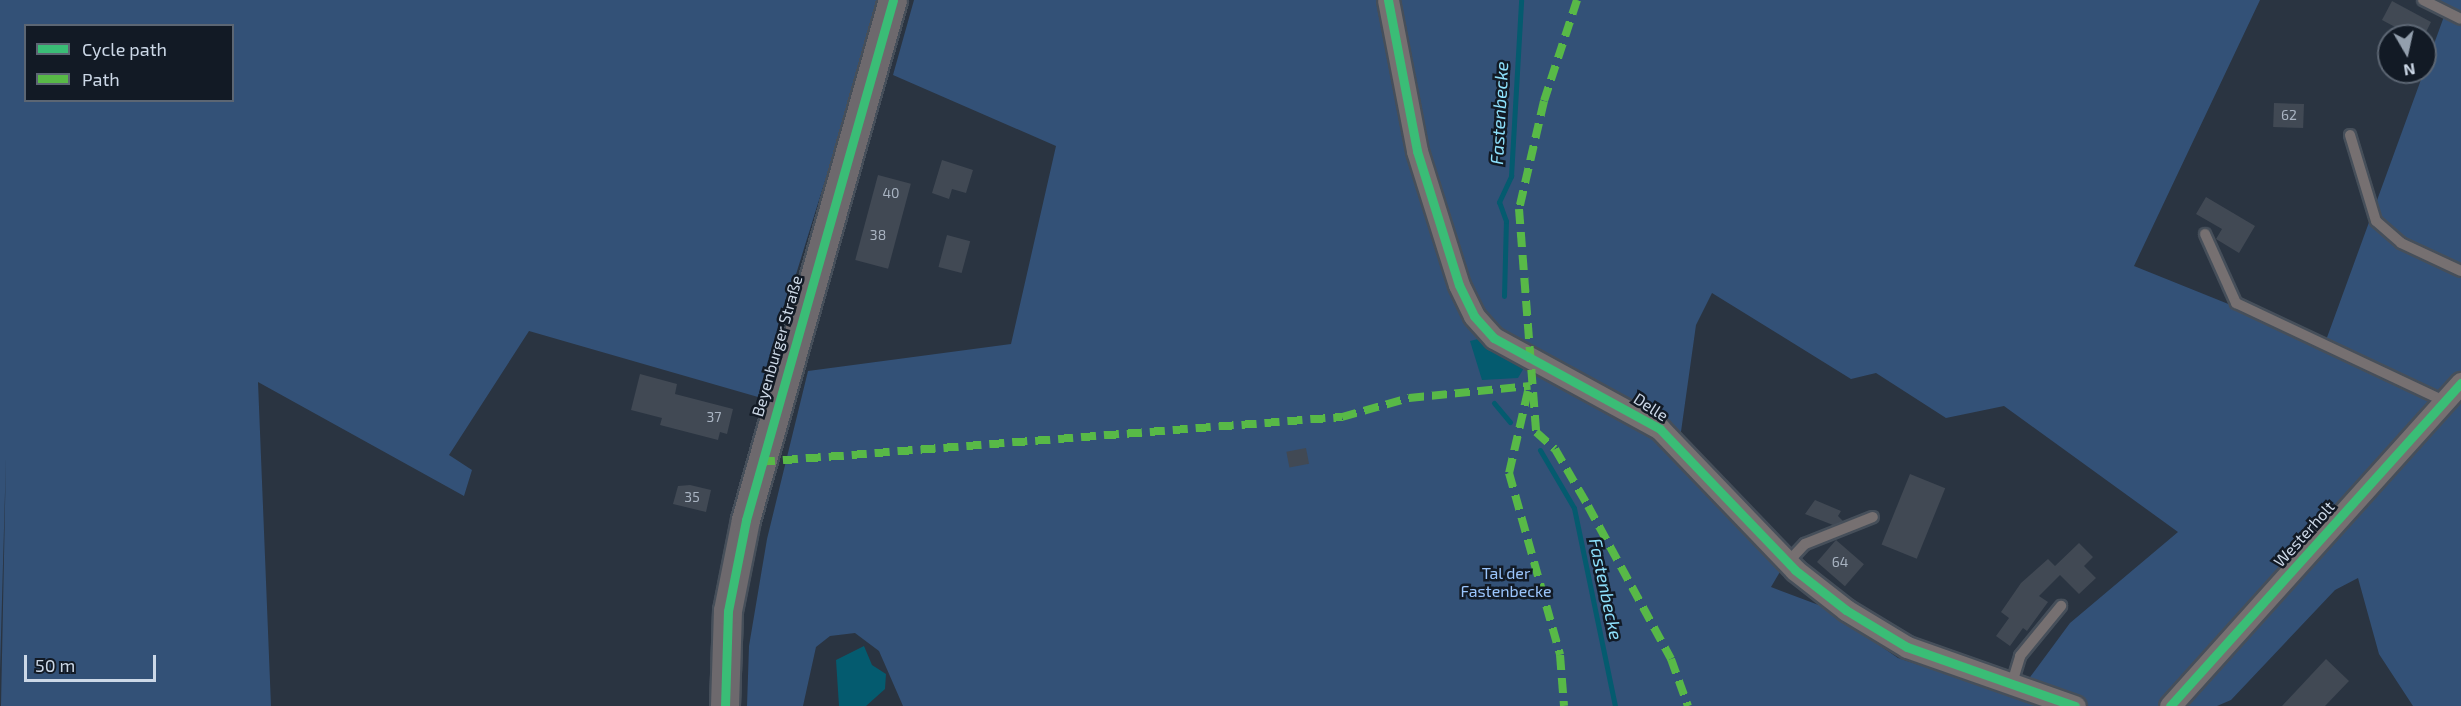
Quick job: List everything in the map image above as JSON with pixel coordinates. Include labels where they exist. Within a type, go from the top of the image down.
[{"type":"main road","name":"Beyenburger Straße","points":[[725,706],[728,611],[746,520],[893,0]]},
{"type":"street","name":"Delle","points":[[1388,0],[1416,151],[1474,316],[1494,338],[1660,429],[1788,562],[1846,609],[1906,647],[2075,706]]},
{"type":"street","name":"Westerholt","points":[[2170,706],[2461,382]]},
{"type":"lane","points":[[2423,0],[2461,19]]},
{"type":"lane","points":[[2350,135],[2376,221],[2401,243],[2461,271]]},
{"type":"lane","points":[[2205,234],[2236,303],[2444,401]]},
{"type":"lane","points":[[1788,562],[1805,544],[1873,517]]},
{"type":"lane","points":[[2012,683],[2020,656],[2061,606]]},
{"type":"green space","points":[[0,0],[881,0],[758,397],[529,331],[449,455],[472,470],[464,496],[258,382],[271,706],[1,706],[6,457],[0,671]]},
{"type":"green space","name":"Tal der Fastenbecke","points":[[914,0],[2260,0],[2134,266],[2325,343],[2419,84],[2437,84],[2437,36],[2446,11],[2424,0],[2461,0],[2461,706],[2413,706],[2379,654],[2358,578],[2335,590],[2231,700],[2217,706],[2067,706],[2022,688],[2070,623],[2178,532],[2004,406],[1946,418],[1876,373],[1851,379],[1712,293],[1696,325],[1678,453],[1784,565],[1771,587],[1824,607],[1898,658],[2045,706],[903,706],[879,651],[855,633],[830,636],[816,647],[803,706],[747,706],[749,646],[767,539],[808,371],[1011,344],[1056,146],[893,75]]},
{"type":"shaded area","points":[[1486,337],[1525,366],[1518,378],[1482,380],[1470,341]]},
{"type":"shaded area","points":[[864,646],[872,665],[886,674],[885,689],[866,706],[839,706],[836,660]]},
{"type":"building","points":[[2392,1],[2431,22],[2430,24],[2390,24],[2382,20]]},
{"type":"building","points":[[2274,103],[2304,104],[2303,128],[2273,127]]},
{"type":"building","points":[[942,160],[973,170],[966,193],[952,189],[949,199],[932,193]]},
{"type":"building","points":[[878,175],[911,184],[888,269],[855,260]]},
{"type":"building","points":[[2206,197],[2255,226],[2239,253],[2216,239],[2222,229],[2196,214]]},
{"type":"building","points":[[947,235],[970,241],[962,273],[938,267]]},
{"type":"building","points":[[640,374],[677,384],[675,394],[733,409],[727,434],[720,432],[718,440],[660,425],[662,418],[631,410]]},
{"type":"building","points":[[1306,448],[1309,464],[1289,468],[1286,452]]},
{"type":"building","points":[[1910,474],[1945,488],[1917,559],[1882,544]]},
{"type":"building","points":[[690,485],[711,490],[706,512],[673,504],[678,486]]},
{"type":"building","points":[[1815,500],[1841,511],[1838,516],[1843,521],[1833,525],[1805,514]]},
{"type":"building","points":[[1836,540],[1864,564],[1845,586],[1817,562]]},
{"type":"building","points":[[2079,543],[2093,557],[2084,566],[2096,578],[2079,594],[2060,575],[2039,596],[2048,602],[2027,631],[2023,628],[2010,646],[1996,636],[2009,618],[2001,612],[2021,583],[2048,559],[2055,566]]},
{"type":"building","points":[[2326,659],[2349,681],[2325,706],[2282,706]]},
{"type":"waterway","name":"Fastenbecke","points":[[1504,296],[1506,221],[1499,202],[1511,176],[1521,0]]},
{"type":"waterway","name":"Fastenbecke","points":[[1494,403],[1510,422]]},
{"type":"waterway","name":"Fastenbecke","points":[[1540,450],[1574,508],[1615,706]]},
{"type":"marked path","points":[[1577,0],[1544,101],[1519,209],[1536,432],[1555,449],[1588,506],[1671,659],[1688,706]]},
{"type":"marked path","points":[[760,462],[1342,417],[1409,398],[1530,386]]},
{"type":"marked path","points":[[1528,391],[1509,473],[1560,655],[1564,706]]},
{"type":"cycle path","points":[[725,706],[728,611],[746,520],[893,0]]},
{"type":"cycle path","points":[[1388,0],[1417,151],[1459,285],[1474,316],[1494,338],[1660,429],[1795,570],[1846,610],[1907,647],[2075,706]]},
{"type":"cycle path","points":[[2170,706],[2461,383]]}]
